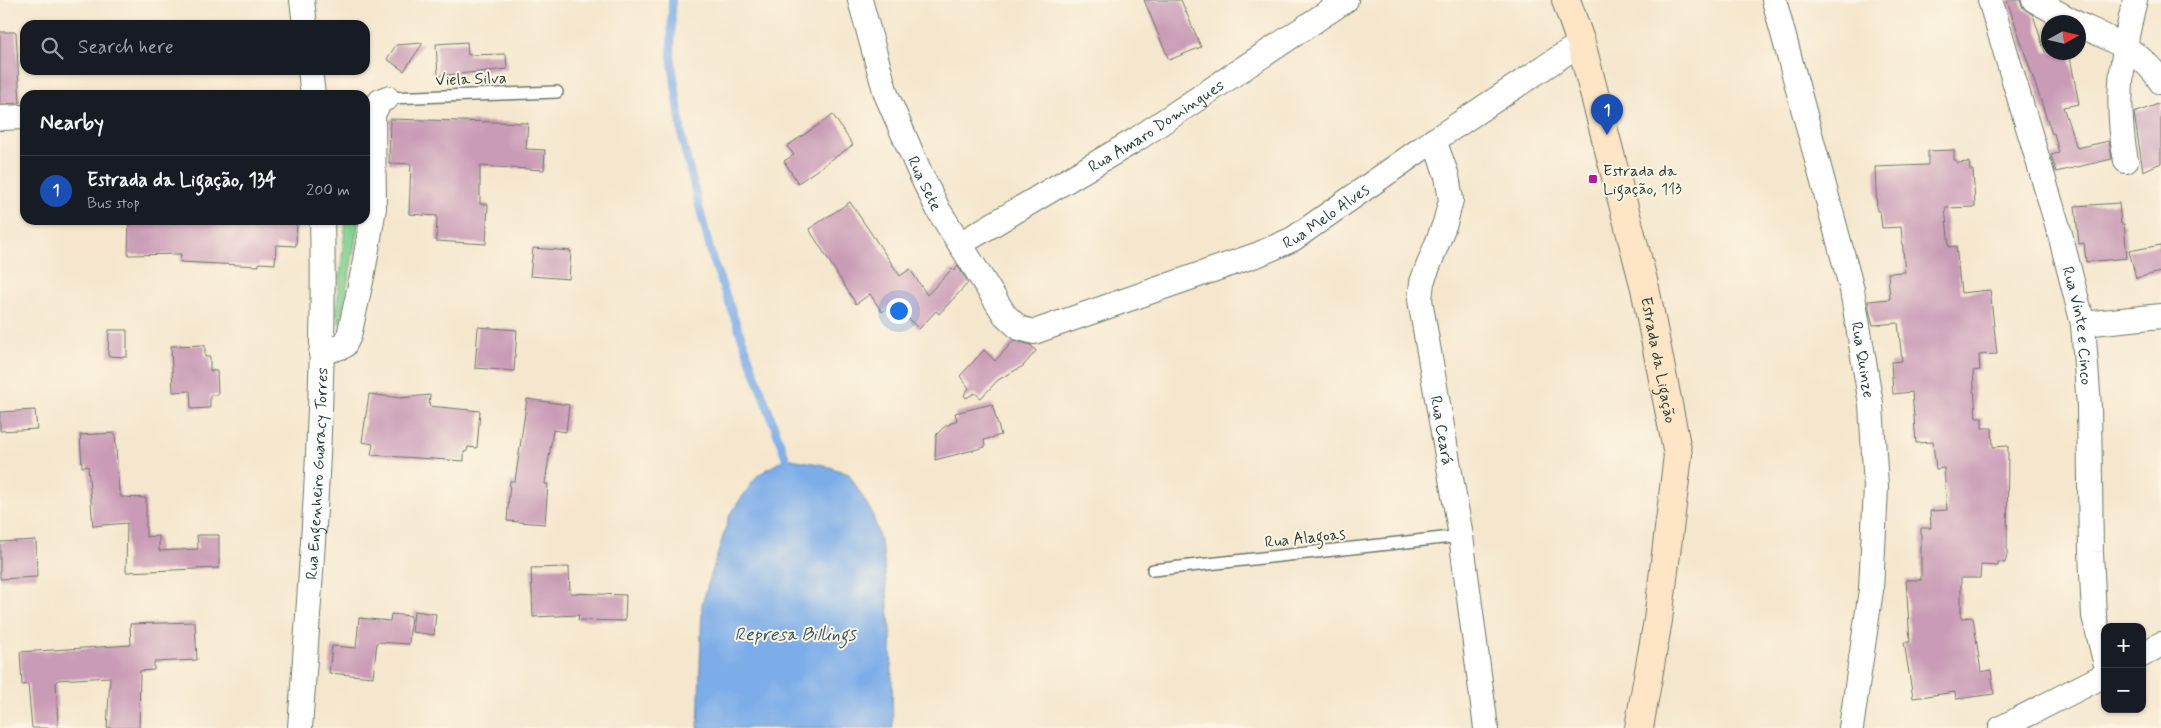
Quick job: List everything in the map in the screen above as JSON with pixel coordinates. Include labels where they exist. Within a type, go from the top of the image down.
[{"type":"street","points":[[302,0],[304,20]]},
{"type":"street","name":"Rua Sete","points":[[860,0],[886,94],[932,196],[1005,314],[1019,328],[1039,332]]},
{"type":"street","name":"Rua Amaro Domingues","points":[[960,244],[1138,139],[1346,0]]},
{"type":"street","name":"Estrada da Ligação","points":[[1566,0],[1581,43],[1644,288],[1678,456],[1658,620],[1639,728]]},
{"type":"street","name":"Rua Quinze","points":[[1774,0],[1852,290],[1871,404],[1876,487],[1871,590],[1851,728]]},
{"type":"street","name":"Rua Vinte e Cinco","points":[[1990,0],[2060,234],[2083,324],[2089,407],[2094,616],[2101,645]]},
{"type":"street","points":[[2034,0],[2067,15]]},
{"type":"street","points":[[2126,161],[2119,112],[2124,45],[2135,0]]},
{"type":"street","points":[[2086,25],[2124,45],[2142,58],[2161,82]]},
{"type":"street","name":"Rua Melo Alves","points":[[1039,332],[1259,254],[1293,239],[1434,140],[1581,43]]},
{"type":"street","points":[[311,75],[313,90]]},
{"type":"street","points":[[321,353],[344,346],[352,323],[369,244],[374,208],[373,114],[375,107],[380,101],[387,98]]},
{"type":"street","points":[[0,118],[20,117]]},
{"type":"street","name":"Rua Ceará","points":[[1434,140],[1447,176],[1451,200],[1446,223],[1422,282],[1420,300],[1461,536],[1486,728]]},
{"type":"street","name":"Rua Engenheiro Guaracy Torres","points":[[300,728],[318,470],[324,308],[322,225]]},
{"type":"street","points":[[2083,324],[2161,316]]},
{"type":"street","points":[[2146,652],[2161,644]]},
{"type":"street","points":[[2001,728],[2101,677]]},
{"type":"lane","name":"Viela Silva","points":[[387,98],[557,92]]},
{"type":"lane","name":"Rua Alagoas","points":[[1154,570],[1461,536]]},
{"type":"green space","points":[[345,225],[358,225],[340,324],[336,314]]},
{"type":"water","name":"Represa Billings","points":[[786,458],[824,465],[849,474],[872,513],[883,551],[891,637],[893,728],[698,728],[702,604],[730,514],[758,475]]},
{"type":"building","points":[[1144,0],[1181,0],[1201,47],[1169,60]]},
{"type":"building","points":[[2007,0],[2020,0],[2023,8],[2033,15],[2041,40],[2041,60],[2071,60],[2079,104],[2063,107],[2077,148],[2109,141],[2112,159],[2056,172],[2051,155],[2059,153],[2054,133],[2052,134]]},
{"type":"building","points":[[0,32],[16,32],[20,103],[0,104]]},
{"type":"building","points":[[467,42],[468,55],[506,54],[507,69],[438,76],[436,44]]},
{"type":"building","points":[[423,43],[404,71],[387,59],[396,45]]},
{"type":"building","points":[[2161,103],[2161,163],[2143,171],[2134,113]]},
{"type":"building","points":[[833,115],[853,145],[798,183],[784,161],[794,155],[787,146]]},
{"type":"building","points":[[390,119],[528,123],[526,149],[545,150],[544,170],[480,166],[480,204],[488,204],[486,244],[436,241],[437,216],[409,214],[411,164],[389,163]]},
{"type":"building","points":[[1954,150],[1954,160],[1956,160],[1956,163],[1969,162],[1970,170],[1973,170],[1975,207],[1945,208],[1949,247],[1956,246],[1961,293],[1990,290],[1997,354],[1979,355],[1980,370],[1973,371],[1976,418],[1982,418],[1982,428],[1992,428],[1993,447],[2008,446],[2007,555],[2005,563],[1998,562],[1998,566],[1981,565],[1980,578],[1961,578],[1961,618],[1973,617],[1981,672],[1991,670],[1994,694],[1956,699],[1955,692],[1913,698],[1904,642],[1910,642],[1906,580],[1921,580],[1921,528],[1931,528],[1930,511],[1947,510],[1944,468],[1936,469],[1933,442],[1916,443],[1912,392],[1893,394],[1891,362],[1902,361],[1898,323],[1873,325],[1870,314],[1868,301],[1890,299],[1888,273],[1905,272],[1901,227],[1882,228],[1880,211],[1877,211],[1875,167],[1928,165],[1928,151]]},
{"type":"building","points":[[850,202],[900,276],[910,269],[927,295],[952,269],[954,271],[958,266],[968,283],[939,314],[936,311],[919,329],[893,304],[882,312],[870,294],[856,304],[809,229]]},
{"type":"building","points":[[2119,203],[2121,224],[2124,224],[2127,258],[2086,262],[2084,243],[2079,244],[2075,206]]},
{"type":"building","points":[[129,225],[297,225],[296,246],[276,245],[275,264],[259,263],[259,266],[180,262],[181,254],[128,255]]},
{"type":"building","points":[[2161,245],[2161,272],[2136,278],[2129,251]]},
{"type":"building","points":[[533,248],[571,251],[569,279],[530,276]]},
{"type":"building","points":[[478,327],[517,330],[514,371],[475,368]]},
{"type":"building","points":[[109,330],[127,330],[127,357],[108,356]]},
{"type":"building","points":[[1014,340],[1031,345],[1036,351],[1023,366],[998,380],[981,398],[975,393],[966,398],[964,395],[969,388],[960,376],[984,350],[995,361]]},
{"type":"building","points":[[205,345],[205,357],[210,357],[210,371],[217,371],[218,395],[210,395],[210,408],[191,409],[190,391],[173,392],[171,346]]},
{"type":"building","points":[[369,394],[400,398],[430,395],[429,406],[480,411],[477,448],[468,447],[467,451],[464,452],[464,461],[371,455],[373,444],[362,442]]},
{"type":"building","points":[[527,399],[569,405],[566,432],[553,430],[545,484],[548,484],[545,524],[507,521],[510,481],[515,481]]},
{"type":"building","points":[[992,404],[1001,435],[984,440],[985,447],[935,460],[936,435],[944,427],[957,420],[955,413]]},
{"type":"building","points":[[35,410],[37,429],[0,431],[0,412]]},
{"type":"building","points":[[115,433],[119,491],[121,497],[146,498],[146,537],[159,536],[159,551],[198,549],[197,535],[219,535],[219,568],[126,572],[127,523],[93,526],[88,466],[82,467],[80,435]]},
{"type":"building","points":[[36,540],[37,577],[0,579],[0,542]]},
{"type":"building","points":[[569,567],[570,593],[626,595],[625,621],[578,620],[579,615],[533,617],[531,568]]},
{"type":"building","points":[[414,611],[436,614],[434,635],[412,632]]},
{"type":"building","points":[[391,614],[411,616],[409,644],[377,642],[373,677],[329,673],[332,646],[356,648],[359,618],[390,621]]},
{"type":"building","points":[[195,622],[197,660],[154,662],[154,670],[140,671],[139,728],[107,728],[110,677],[58,680],[56,682],[58,728],[32,728],[28,684],[22,685],[20,652],[131,645],[130,624]]},
{"type":"waterway","points":[[672,0],[671,55],[683,143],[712,257],[786,458],[787,468]]},
{"type":"place","name":"Estrada da Ligação, 134","points":[[1607,135]]},
{"type":"place","name":"Estrada da Ligação, 113","points":[[1593,179]]}]
